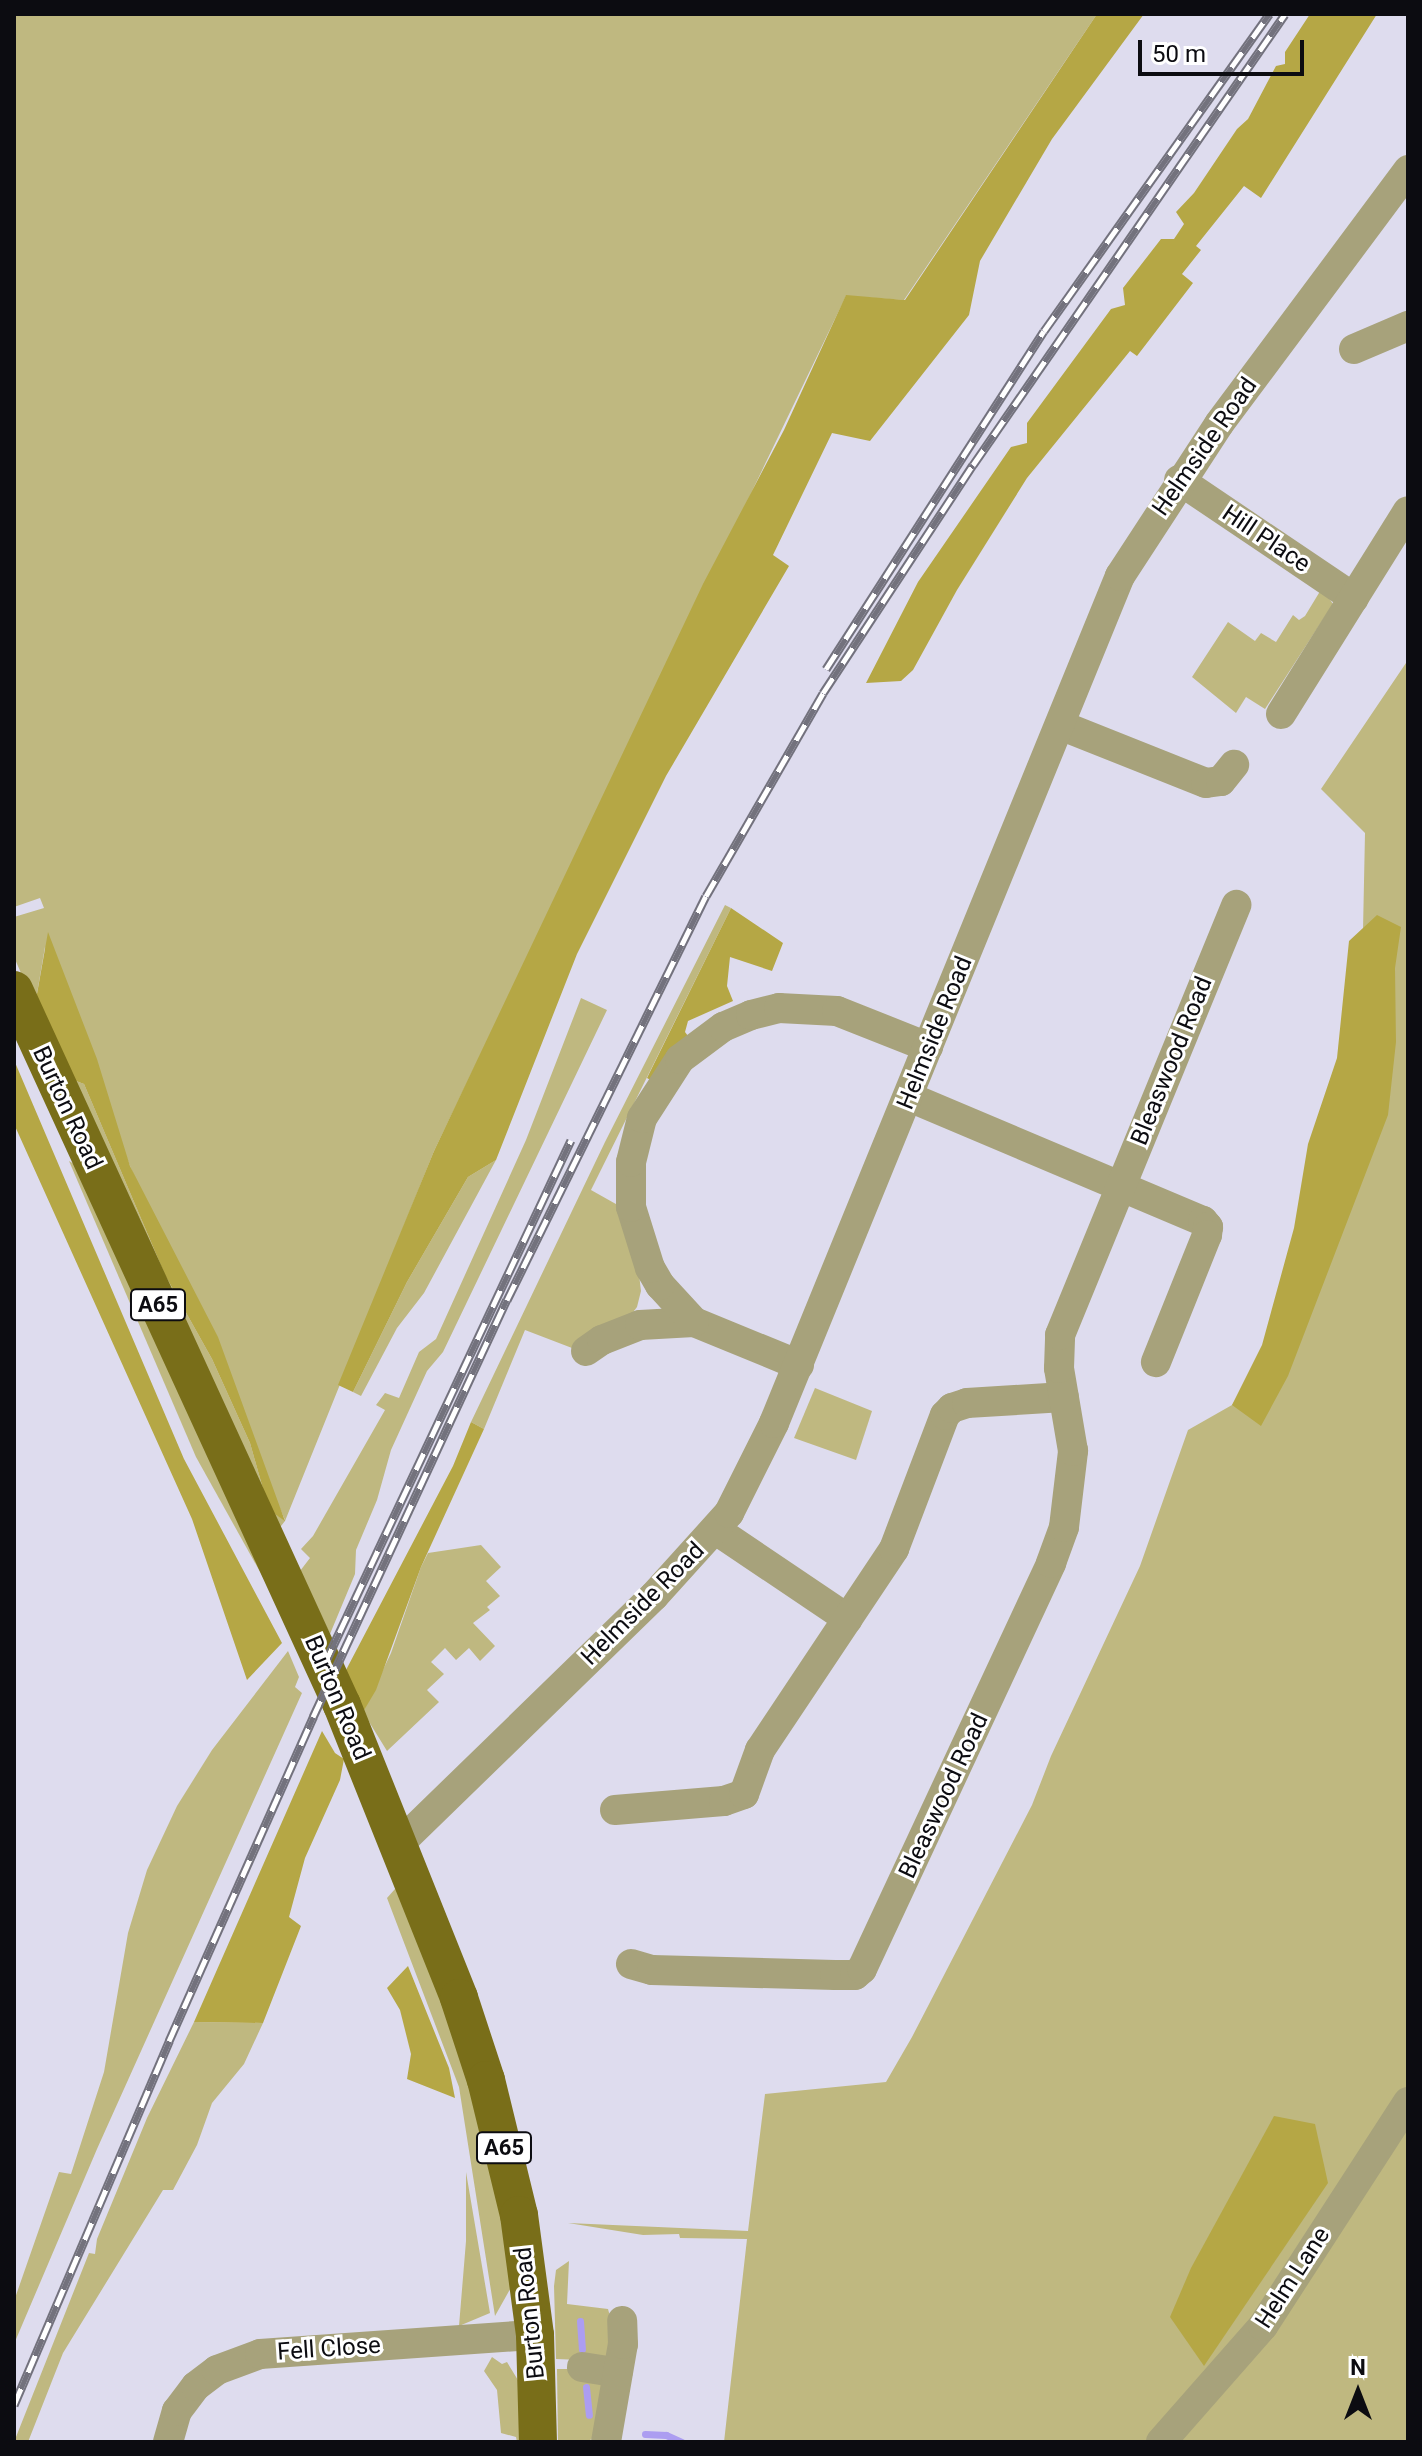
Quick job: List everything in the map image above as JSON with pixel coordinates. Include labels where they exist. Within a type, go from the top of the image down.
[{"type":"main road","name":"Burton Road","points":[[14,990],[303,1620],[399,1844],[459,1998],[486,2080],[519,2215],[535,2335],[538,2442]]},
{"type":"street","name":"Helmside Road","points":[[399,1844],[716,1530],[748,1480],[799,1365],[1120,576],[1179,480],[1408,170]]},
{"type":"street","points":[[1354,349],[1408,326]]},
{"type":"street","name":"Hill Place","points":[[1179,480],[1354,598]]},
{"type":"street","points":[[1281,714],[1408,511]]},
{"type":"street","points":[[1060,725],[1206,783],[1221,781],[1234,765]]},
{"type":"street","name":"Bleaswood Road","points":[[631,1964],[652,1970],[835,1975],[855,1975],[862,1969],[1015,1642],[1064,1527],[1073,1451],[1059,1368],[1060,1335],[1121,1186],[1234,940],[1236,905]]},
{"type":"street","points":[[799,1365],[694,1322],[660,1285],[637,1231],[631,1207],[631,1162],[638,1129],[651,1099],[680,1059],[698,1043],[751,1015],[779,1008],[809,1007],[837,1011],[928,1047]]},
{"type":"street","points":[[909,1097],[1203,1221],[1208,1227],[1156,1362]]},
{"type":"street","points":[[640,1325],[660,1285]]},
{"type":"street","points":[[586,1351],[640,1325],[694,1322]]},
{"type":"street","points":[[615,1810],[724,1801],[744,1794],[760,1750],[894,1549],[940,1425],[952,1408],[967,1403],[1064,1397]]},
{"type":"street","points":[[716,1530],[848,1619]]},
{"type":"street","name":"Helm Lane","points":[[1161,2442],[1263,2326],[1408,2102]]},
{"type":"street","points":[[606,2442],[623,2344],[622,2321]]},
{"type":"street","name":"Fell Close","points":[[168,2442],[177,2411],[196,2386],[217,2370],[260,2354],[535,2335]]},
{"type":"street","points":[[582,2367],[618,2373]]},
{"type":"shaded area","points":[[14,14],[1097,14],[904,300],[846,296],[434,1151],[285,1521],[281,1526],[274,1526],[68,1078],[84,1084],[165,1275],[212,1359],[250,1443],[269,1510],[285,1520],[130,1166],[45,947],[35,1005],[14,957],[14,917],[44,908],[40,898],[14,907]]},
{"type":"shaded area","points":[[1097,14],[1144,14],[1052,139],[980,261],[969,315],[870,441],[832,433],[773,555],[789,566],[666,776],[577,954],[496,1160],[468,1177],[407,1282],[353,1392],[338,1385],[434,1151],[703,584],[784,430],[846,295],[905,300]]},
{"type":"shaded area","points":[[1310,14],[1377,14],[1261,198],[1244,186],[1196,246],[1201,250],[1182,274],[1193,283],[1137,356],[1130,351],[1027,478],[957,590],[913,670],[901,681],[866,683],[918,582],[1011,447],[1027,443],[1027,423],[1111,309],[1125,305],[1123,288],[1161,239],[1174,239],[1184,224],[1176,212],[1194,193],[1237,129],[1248,119],[1276,66],[1285,64],[1285,52]]},
{"type":"shaded area","points":[[1322,588],[1333,604],[1265,709],[1246,697],[1236,713],[1192,677],[1228,622],[1255,641],[1261,633],[1276,642],[1293,615],[1299,620],[1305,616]]},
{"type":"shaded area","points":[[1408,660],[1408,2442],[724,2442],[747,2239],[643,2235],[568,2223],[748,2231],[765,2094],[886,2082],[912,2037],[1032,1805],[1051,1756],[1140,1566],[1188,1430],[1232,1405],[1272,1345],[1307,1249],[1363,930],[1365,833],[1321,789]]},
{"type":"shaded area","points":[[725,905],[731,908],[591,1190],[623,1208],[638,1266],[641,1291],[637,1307],[631,1315],[572,1348],[525,1330],[484,1429],[471,1422],[605,1142]]},
{"type":"shaded area","points":[[731,908],[783,943],[772,971],[730,957],[727,986],[733,1001],[688,1021],[685,1032],[691,1040],[654,1082],[647,1078]]},
{"type":"shaded area","points":[[1377,915],[1401,927],[1395,968],[1396,1042],[1388,1115],[1288,1376],[1261,1426],[1232,1405],[1262,1345],[1294,1228],[1308,1144],[1337,1058],[1349,941]]},
{"type":"shaded area","points":[[48,932],[97,1059],[130,1166],[218,1337],[285,1521],[269,1510],[250,1443],[212,1359],[165,1275],[84,1084],[68,1078],[35,1005]]},
{"type":"shaded area","points":[[581,998],[607,1010],[443,1352],[427,1371],[391,1450],[377,1500],[356,1550],[355,1574],[330,1634],[300,1571],[310,1558],[301,1549],[313,1536],[385,1410],[376,1405],[385,1393],[399,1398],[419,1352],[436,1339],[526,1140]]},
{"type":"shaded area","points":[[14,1060],[184,1459],[282,1643],[247,1680],[192,1519],[14,1124]]},
{"type":"shaded area","points":[[496,1160],[424,1293],[397,1328],[361,1396],[353,1392],[407,1282],[468,1177]]},
{"type":"shaded area","points":[[69,1161],[74,1164],[279,1606],[196,1457]]},
{"type":"shaded area","points":[[815,1388],[872,1411],[856,1460],[794,1438]]},
{"type":"shaded area","points":[[471,1422],[484,1429],[421,1567],[376,1690],[363,1712],[346,1670],[453,1466]]},
{"type":"shaded area","points":[[481,1545],[501,1567],[486,1581],[500,1596],[487,1607],[490,1610],[473,1623],[495,1646],[480,1661],[469,1648],[456,1660],[445,1648],[431,1662],[444,1674],[427,1690],[439,1702],[387,1751],[363,1712],[391,1653],[421,1567],[428,1553]]},
{"type":"shaded area","points":[[288,1651],[299,1677],[295,1687],[302,1693],[97,2149],[14,2344],[14,2301],[59,2172],[71,2174],[104,2072],[128,1933],[147,1870],[177,1806],[212,1750]]},
{"type":"shaded area","points":[[322,1731],[335,1753],[344,1759],[340,1780],[305,1858],[289,1917],[301,1926],[263,2023],[194,2022]]},
{"type":"shaded area","points":[[395,1889],[402,1889],[476,2088],[513,2284],[495,2316],[459,2087],[387,1898]]},
{"type":"shaded area","points":[[408,1966],[449,2068],[455,2098],[407,2079],[411,2054],[400,2010],[387,1988]]},
{"type":"shaded area","points":[[194,2022],[263,2023],[244,2064],[212,2103],[197,2145],[173,2190],[163,2190],[63,2353],[28,2442],[14,2442],[89,2253],[95,2254],[97,2239],[147,2118]]},
{"type":"shaded area","points":[[1274,2116],[1315,2124],[1328,2183],[1204,2366],[1170,2317],[1191,2268]]},
{"type":"shaded area","points":[[466,2172],[490,2313],[459,2326],[466,2241]]},
{"type":"shaded area","points":[[569,2261],[567,2304],[608,2309],[616,2338],[606,2361],[556,2359],[556,2270]]},
{"type":"shaded area","points":[[492,2357],[502,2364],[507,2362],[524,2390],[527,2442],[517,2442],[516,2437],[501,2433],[497,2390],[484,2371]]},
{"type":"shaded area","points":[[557,2369],[570,2369],[603,2384],[598,2433],[588,2442],[558,2442]]},
{"type":"waterway","points":[[580,2321],[582,2349]]},
{"type":"waterway","points":[[586,2387],[589,2415]]},
{"type":"waterway","points":[[645,2434],[666,2435],[682,2442]]},
{"type":"railway","points":[[826,669],[1044,331],[1269,14]]},
{"type":"railway","points":[[14,2405],[169,2041],[313,1717],[507,1300],[706,896],[823,693],[973,465],[1285,14]]},
{"type":"railway","points":[[324,1665],[571,1140]]}]
